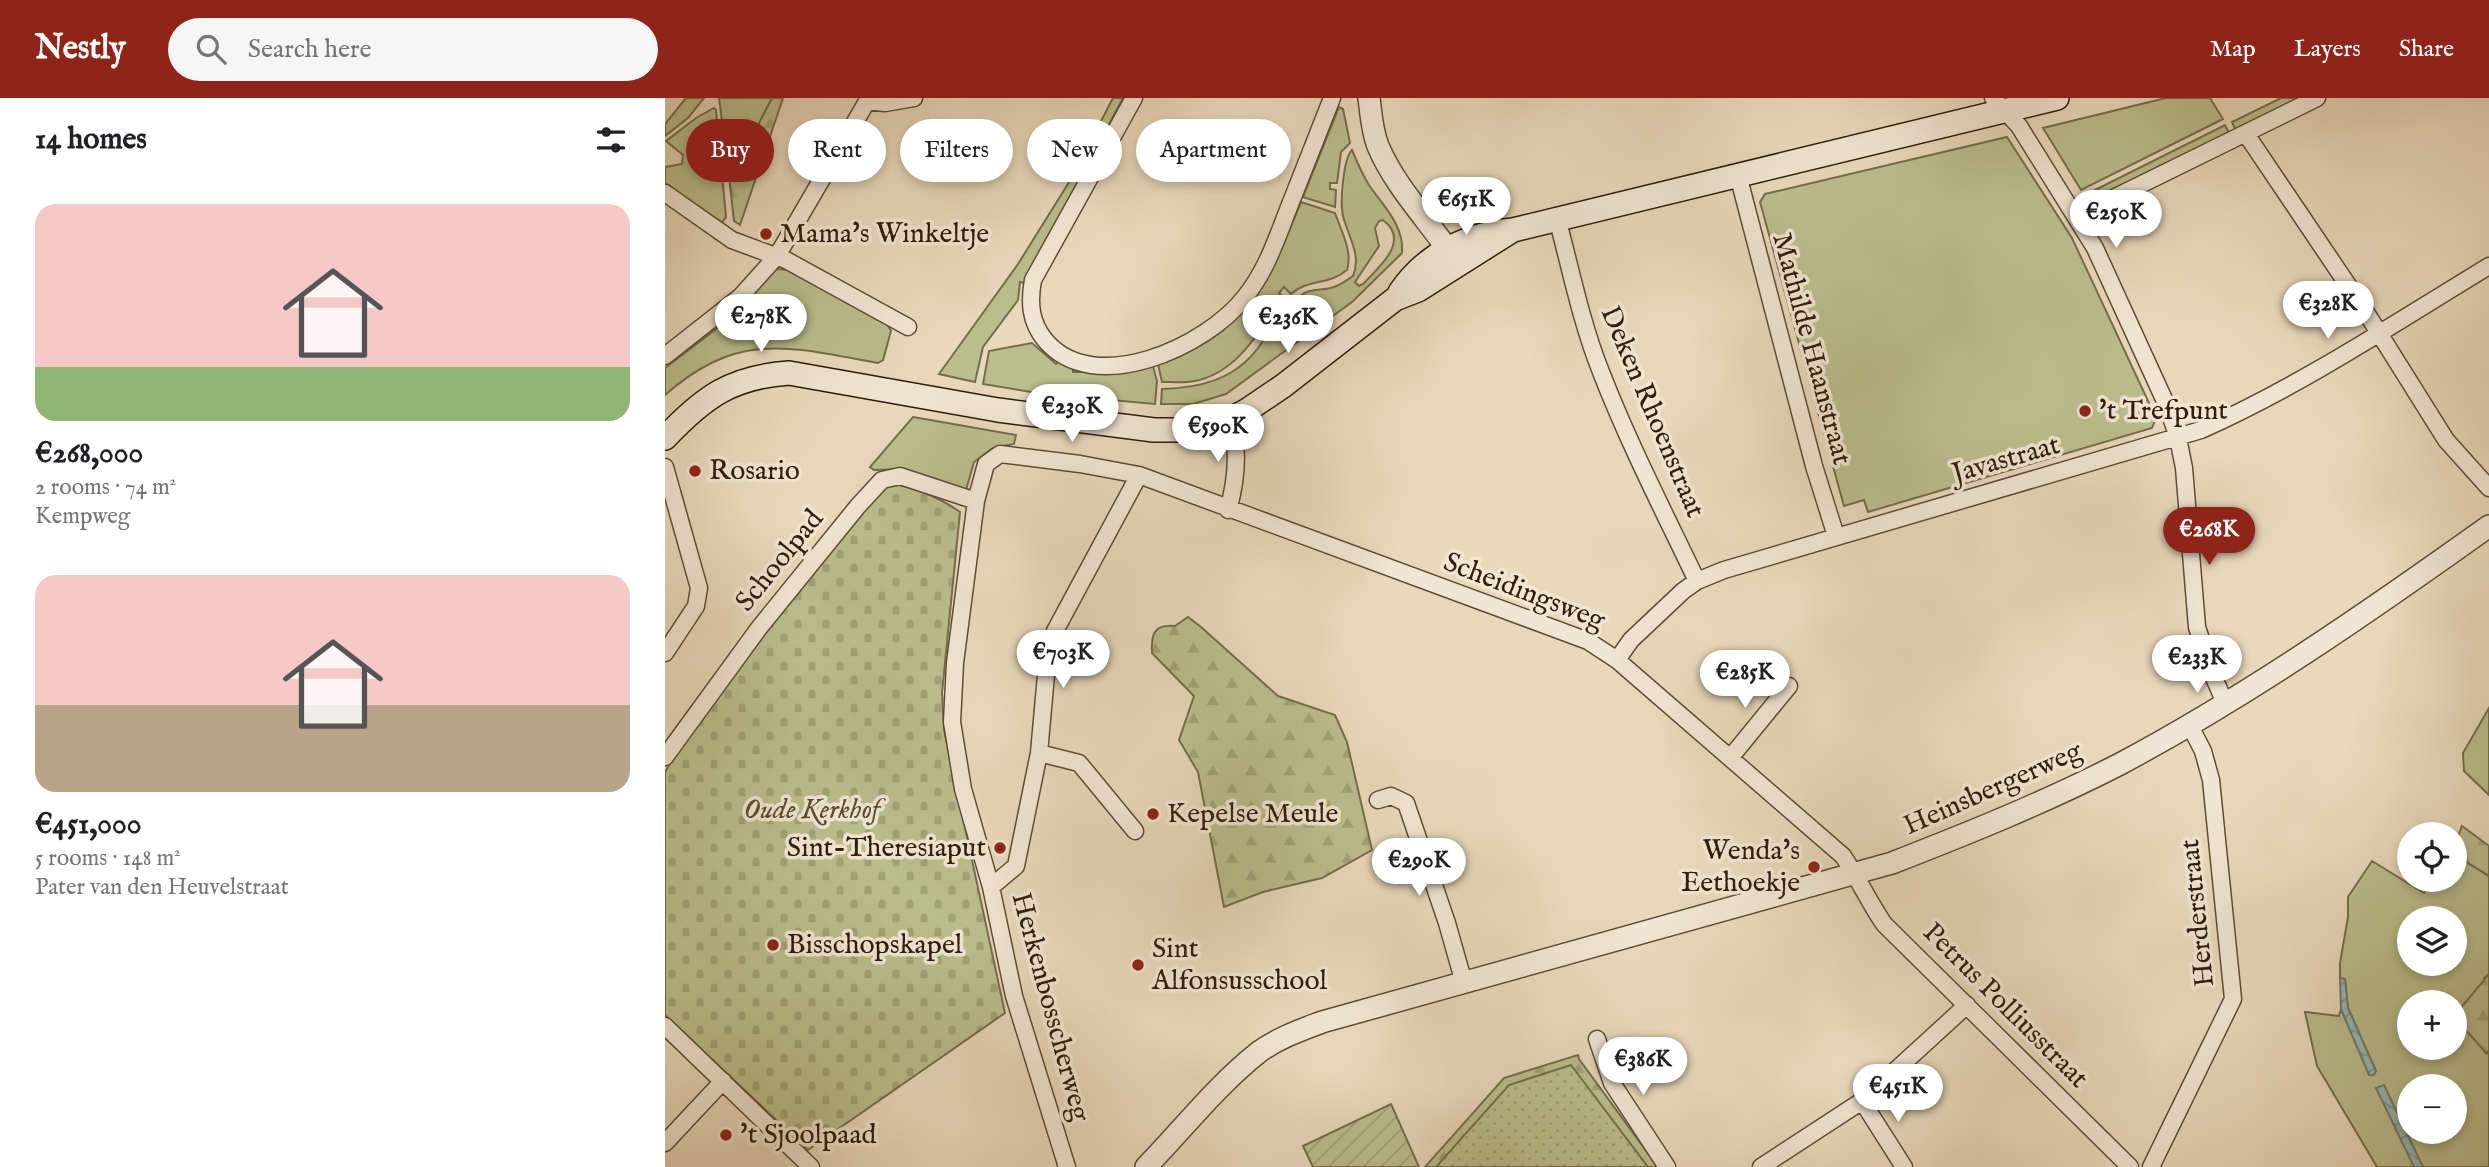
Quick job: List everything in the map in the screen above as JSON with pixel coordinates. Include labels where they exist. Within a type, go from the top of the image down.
[{"type":"main road","points":[[665,438],[694,407],[728,386],[770,374],[800,374],[998,410],[1171,431],[1190,430],[1231,419],[1283,386],[1395,299],[1411,277],[1453,256],[1475,235],[1513,230],[1738,175],[1999,104],[2056,98]]},
{"type":"street","points":[[665,356],[740,297],[777,256],[869,99],[885,103],[913,98]]},
{"type":"street","points":[[1134,98],[1033,280],[1029,300],[1033,319],[1042,336],[1053,349],[1082,364],[1112,365],[1138,361],[1181,347],[1226,318],[1244,299],[1270,256],[1332,98]]},
{"type":"street","points":[[1369,98],[1375,134],[1389,167],[1453,256]]},
{"type":"street","points":[[2077,216],[2317,98]]},
{"type":"street","points":[[1999,104],[2019,126],[2095,248],[2168,408],[2178,438],[2183,468],[2197,627],[2225,703]]},
{"type":"street","points":[[2246,134],[2379,332],[2446,440],[2489,488]]},
{"type":"street","name":"Mathilde Haanstraat","points":[[1738,175],[1814,466],[1836,536]]},
{"type":"street","points":[[665,193],[732,240],[777,256],[908,327]]},
{"type":"street","name":"Deken Rhoenstraat","points":[[1557,218],[1600,371],[1642,469],[1697,581]]},
{"type":"street","name":"Javastraat","points":[[1617,660],[1631,640],[1662,609],[1697,581],[1724,570],[1836,536],[2178,438],[2250,408],[2489,266]]},
{"type":"street","points":[[1228,510],[1234,490],[1237,448],[1231,419]]},
{"type":"street","name":"Scheidingsweg","points":[[976,500],[986,464],[1000,454],[1139,475],[1588,641],[1617,660],[1843,856],[1855,873]]},
{"type":"street","points":[[665,467],[699,588],[696,606],[665,653]]},
{"type":"street","name":"Herkenbosscherweg","points":[[1067,1167],[1014,996],[991,887],[1016,866],[1039,753],[1047,664],[1055,631],[1139,475]]},
{"type":"street","name":"Schoolpad","points":[[665,757],[759,628],[857,506],[882,480],[900,476],[976,500]]},
{"type":"street","points":[[976,500],[955,663],[952,722],[963,789],[991,887]]},
{"type":"street","name":"Heinsbergerweg","points":[[1146,1167],[1235,1073],[1261,1051],[1290,1035],[1322,1022],[1903,859],[2042,801],[2120,764],[2225,703],[2325,641],[2489,527]]},
{"type":"street","points":[[1730,758],[1789,686]]},
{"type":"street","name":"Herderstraat","points":[[2151,1167],[2232,999],[2211,780],[2203,751],[2189,724]]},
{"type":"street","points":[[1039,753],[1079,763],[1135,831]]},
{"type":"street","points":[[1378,800],[1391,796],[1406,803],[1447,923],[1464,983]]},
{"type":"street","name":"Petrus Polliusstraat","points":[[1855,873],[1866,898],[1884,924],[2130,1167]]},
{"type":"street","points":[[1761,1167],[1862,1101],[1967,1005]]},
{"type":"street","points":[[665,1026],[811,1167]]},
{"type":"street","points":[[1597,1039],[1612,1083],[1667,1167]]},
{"type":"street","points":[[665,1143],[723,1081]]},
{"type":"street","points":[[1862,1101],[1904,1167]]},
{"type":"green space","points":[[686,98],[704,98],[688,118],[665,136],[665,124]]},
{"type":"green space","points":[[719,98],[772,98],[761,119],[722,119]]},
{"type":"green space","points":[[772,98],[783,98],[774,125],[774,119],[761,119]]},
{"type":"green space","points":[[1113,98],[1123,98],[1112,119],[1102,119]]},
{"type":"green space","points":[[2166,98],[2210,98],[2223,119],[2081,190],[2043,128]]},
{"type":"green space","points":[[2281,98],[2302,98],[2236,131],[2232,122]]},
{"type":"green space","points":[[1339,107],[1343,109],[1350,143],[1341,152],[1337,183],[1330,183],[1330,189],[1336,190],[1335,207],[1303,197]]},
{"type":"green space","points":[[714,108],[716,110],[717,119],[696,118]]},
{"type":"green space","points":[[2225,125],[2229,133],[2089,202],[2085,195]]},
{"type":"green space","points":[[686,126],[686,182],[723,182],[726,217],[722,223],[677,196],[669,185],[665,184],[665,167],[682,164],[683,155],[666,141]]},
{"type":"green space","points":[[2007,137],[2072,238],[2156,418],[2152,428],[1868,512],[1864,500],[1844,506],[1760,202],[1765,194]]},
{"type":"green space","points":[[1352,150],[1366,181],[1396,225],[1402,253],[1352,302],[1226,394],[1193,404],[1161,404],[1162,389],[1202,384],[1238,368],[1258,348],[1283,312],[1303,294],[1337,286],[1353,276],[1355,253],[1342,210],[1343,182]],"holes":[[[1383,220],[1394,236],[1389,254],[1377,270],[1359,286],[1355,282],[1379,246],[1375,228],[1379,221]]]},
{"type":"green space","points":[[730,182],[755,182],[740,225],[734,221]]},
{"type":"green space","points":[[1069,182],[1079,182],[1025,283],[1020,282],[1018,300],[983,347],[975,382],[939,374],[1018,264]]},
{"type":"green space","points":[[1301,202],[1335,213],[1349,256],[1347,270],[1333,278],[1297,289],[1291,294],[1284,287],[1279,293],[1285,300],[1276,310],[1270,305],[1265,313],[1269,317],[1255,338],[1238,357],[1219,372],[1195,381],[1162,382],[1158,364],[1213,338],[1250,302],[1277,257]]},
{"type":"green space","points":[[776,269],[789,270],[887,324],[891,331],[883,360],[878,363],[791,349],[742,352],[717,360],[692,374],[665,395],[665,368],[732,317]]},
{"type":"green space","points":[[1032,343],[1056,364],[1059,361],[1073,367],[1073,372],[1112,372],[1153,366],[1157,381],[1155,404],[1043,394],[983,384],[989,351]]},
{"type":"green space","points":[[913,417],[1016,435],[1014,444],[993,448],[974,462],[966,490],[903,469],[874,470],[870,467]]},
{"type":"green space","name":"Oude Kerkhof","points":[[890,484],[927,494],[960,512],[942,693],[944,730],[1005,1013],[808,1150],[665,1015],[665,772],[682,744],[835,541],[876,490]]},
{"type":"green space","points":[[1188,617],[1278,696],[1335,715],[1347,742],[1372,850],[1322,878],[1263,892],[1224,907],[1198,772],[1179,740],[1194,696],[1152,653],[1153,636],[1158,629],[1175,626]]},
{"type":"green space","points":[[2489,708],[2489,795],[2464,771],[2463,753]]},
{"type":"green space","points":[[2467,830],[2489,846],[2489,876],[2467,862]]},
{"type":"green space","points":[[2372,861],[2397,876],[2397,892],[2467,892],[2467,862],[2489,876],[2489,974],[2484,978],[2487,1053],[2489,1051],[2489,1167],[2377,1167],[2317,1066],[2305,1012],[2339,1016],[2341,1009],[2369,1074],[2376,1071],[2348,1008],[2345,979],[2340,978],[2348,897]]},
{"type":"green space","points":[[2489,974],[2489,1051],[2486,1053],[2467,1031],[2467,1000]]},
{"type":"green space","points":[[1578,1055],[1658,1167],[1425,1167],[1504,1078]]},
{"type":"green space","points":[[1571,1065],[1648,1167],[1436,1167],[1509,1085]]},
{"type":"green space","points":[[1391,1104],[1419,1167],[1313,1167],[1303,1146]]},
{"type":"water","points":[[2340,978],[2345,979],[2348,1008],[2376,1071],[2374,1075],[2369,1075],[2341,1009]]},
{"type":"water","points":[[2384,1085],[2397,1112],[2397,1132],[2376,1088]]},
{"type":"water","points":[[2403,1144],[2412,1144],[2423,1167],[2414,1167]]},
{"type":"place","name":"Mama's Winkeltje","points":[[766,234]]},
{"type":"place","name":"'t Trefpunt","points":[[2085,411]]},
{"type":"place","name":"Rosario","points":[[695,471]]},
{"type":"place","name":"Kepelse Meule","points":[[1153,814]]},
{"type":"place","name":"Sint-Theresiaput","points":[[1000,848]]},
{"type":"place","name":"Wenda's Eethoekje","points":[[1814,867]]},
{"type":"place","name":"Bisschopskapel","points":[[773,945]]},
{"type":"place","name":"Sint Alfonsusschool","points":[[1138,965]]},
{"type":"place","name":"'t Sjoolpaad","points":[[726,1135]]}]
